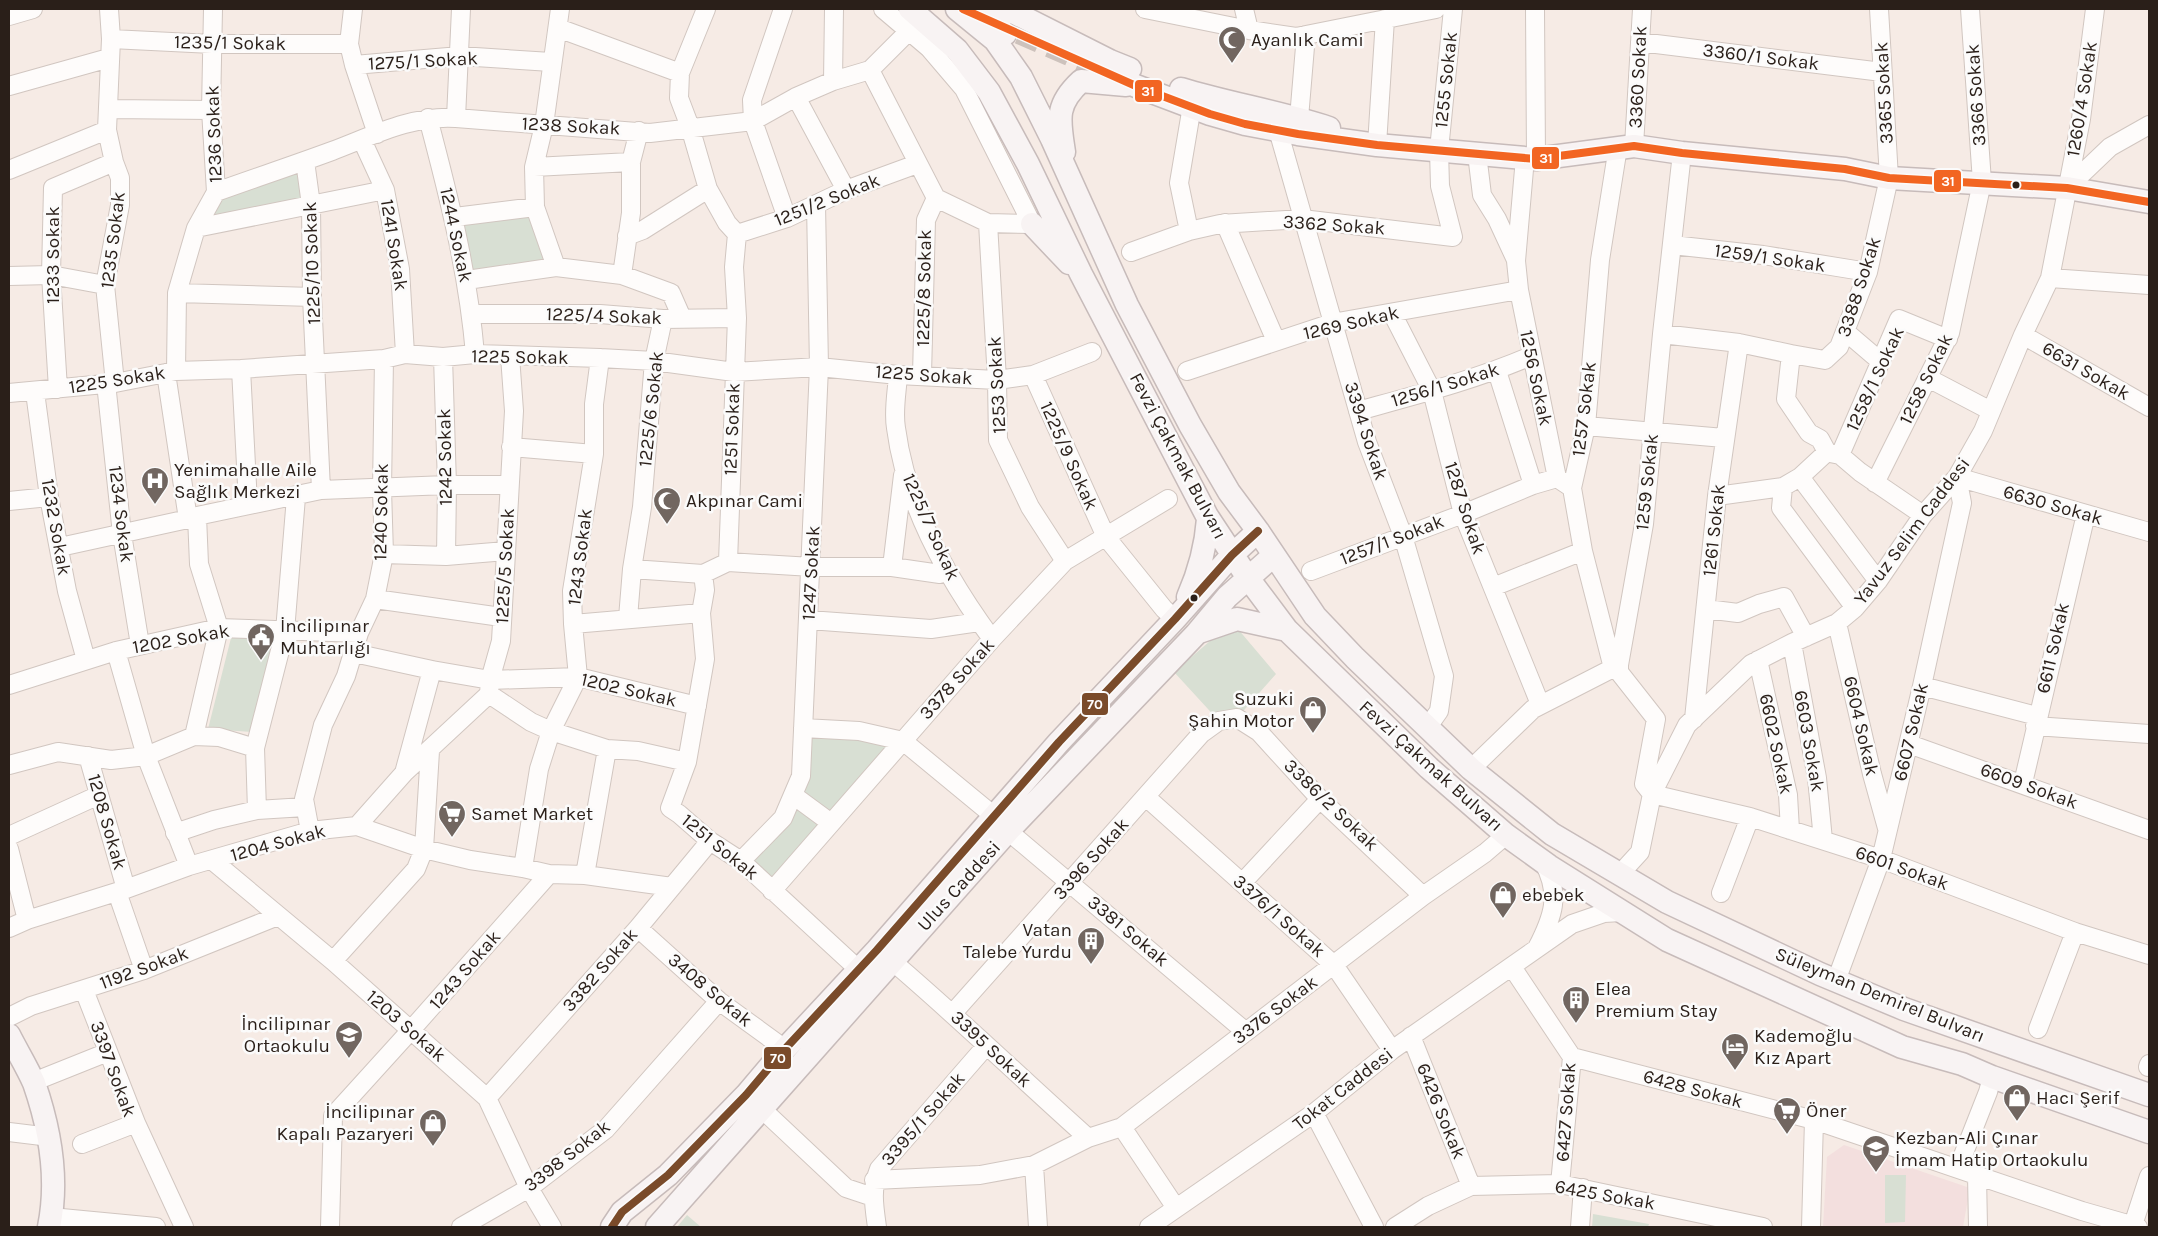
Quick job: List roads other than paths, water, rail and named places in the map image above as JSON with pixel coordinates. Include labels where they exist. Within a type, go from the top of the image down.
[{"type":"main road","name":"Fevzi Çakmak Bulvarı","points":[[957,9],[995,40],[1021,77],[1127,305],[1190,426],[1229,492],[1258,531],[1314,616],[1471,769],[1552,834],[1619,875]]},
{"type":"main road","points":[[983,9],[1031,68],[1060,127]]},
{"type":"main road","points":[[1007,9],[1110,61],[1182,89],[1261,110],[1291,127]]},
{"type":"main road","name":"Fevzi Çakmak Bulvarı","points":[[910,20],[957,50],[989,92],[1028,164],[1081,274],[1208,519],[1286,630],[1429,768],[1506,835],[1544,863],[1622,912]]},
{"type":"main road","points":[[1108,72],[1136,86],[1210,114],[1291,127],[1377,145],[1530,159],[1626,146],[1845,169],[1889,178],[2077,184],[2149,202]]},
{"type":"main road","points":[[1068,175],[1060,127],[1060,110],[1070,92],[1082,81],[1136,86]]},
{"type":"main road","points":[[1032,224],[1081,274]]},
{"type":"main road","points":[[1178,616],[1202,560],[1207,539],[1208,519]]},
{"type":"main road","name":"Ulus Caddesi","points":[[658,1227],[763,1110],[892,961],[1001,823],[1059,742],[1178,616],[1232,555],[1258,531]]},
{"type":"main road","name":"Ulus Caddesi","points":[[601,1227],[617,1220],[668,1174],[746,1095],[858,969],[1001,823],[1196,634],[1228,597],[1274,556]]},
{"type":"main road","points":[[1196,634],[1237,619],[1286,630]]},
{"type":"main road","name":"Süleyman Demirel Bulvarı","points":[[1619,875],[1667,902],[1836,981],[1904,1009],[2016,1050],[2149,1095]]},
{"type":"main road","name":"Süleyman Demirel Bulvarı","points":[[1622,912],[1667,940],[1893,1043],[1962,1064],[1992,1077],[2149,1132]]},
{"type":"main road","points":[[9,1035],[33,1082],[50,1137],[53,1168],[50,1222]]},
{"type":"street","points":[[9,16],[33,9]]},
{"type":"street","name":"1235 Sokak","points":[[109,9],[111,39],[107,130],[114,162],[120,178],[120,205],[105,285],[111,383]]},
{"type":"street","name":"1236 Sokak","points":[[213,9],[211,110],[216,192],[196,228],[177,293],[171,372],[199,564],[219,628]]},
{"type":"street","name":"1241 Sokak","points":[[353,9],[349,44],[369,137],[385,190],[400,269],[405,354]]},
{"type":"street","points":[[456,118],[461,9]]},
{"type":"street","points":[[556,267],[535,207],[534,167],[544,125],[551,62],[560,9]]},
{"type":"street","points":[[706,9],[680,73],[679,98],[690,127],[708,189],[727,223],[737,234]]},
{"type":"street","points":[[784,9],[752,100],[753,121],[787,218]]},
{"type":"street","points":[[833,81],[834,9]]},
{"type":"street","points":[[870,70],[936,198],[988,223],[1032,224],[964,89],[929,48],[910,20],[883,9]]},
{"type":"street","points":[[1145,9],[1179,12],[1249,30],[1296,37],[1389,15],[1436,9]]},
{"type":"street","points":[[1244,9],[1249,30]]},
{"type":"street","name":"1255 Sokak","points":[[1438,150],[1453,9]]},
{"type":"street","name":"1256 Sokak","points":[[1535,9],[1530,159],[1516,260],[1519,290],[1531,356],[1557,478]]},
{"type":"street","name":"3360 Sokak","points":[[1626,146],[1640,42],[1642,9]]},
{"type":"street","name":"3365 Sokak","points":[[1879,9],[1889,178]]},
{"type":"street","name":"3366 Sokak","points":[[1970,9],[1982,182]]},
{"type":"street","name":"1260/4 Sokak","points":[[2077,184],[2082,119],[2096,9]]},
{"type":"street","points":[[1377,145],[1389,15]]},
{"type":"street","name":"1238 Sokak","points":[[216,192],[391,128],[428,118],[456,118],[650,133],[753,121],[796,97],[833,81],[870,70],[910,20]]},
{"type":"street","points":[[558,28],[680,73]]},
{"type":"street","name":"3394 Sokak","points":[[1306,35],[1291,127],[1302,219],[1367,442],[1403,536],[1444,676],[1439,711],[1427,728]]},
{"type":"street","name":"1235/1 Sokak","points":[[111,39],[212,44],[349,44]]},
{"type":"street","name":"3360/1 Sokak","points":[[1640,42],[1882,72]]},
{"type":"street","name":"1275/1 Sokak","points":[[354,65],[460,56],[551,62]]},
{"type":"street","points":[[9,86],[109,58]]},
{"type":"street","points":[[796,97],[846,190]]},
{"type":"street","points":[[1189,231],[1179,183],[1192,106]]},
{"type":"street","points":[[108,108],[211,110]]},
{"type":"street","name":"1244 Sokak","points":[[428,118],[454,217],[467,280],[475,354]]},
{"type":"street","points":[[2077,184],[2110,147],[2149,125]]},
{"type":"street","points":[[9,170],[107,130]]},
{"type":"street","points":[[622,275],[631,212],[631,162],[639,131]]},
{"type":"street","name":"1257 Sokak","points":[[1616,666],[1583,551],[1572,488],[1586,426],[1600,260],[1626,146]]},
{"type":"street","name":"3362 Sokak","points":[[1131,252],[1189,231],[1225,223],[1302,219],[1453,237],[1440,186],[1438,150]]},
{"type":"street","name":"1259 Sokak","points":[[1616,666],[1644,524],[1682,153]]},
{"type":"street","name":"1256 Sokak","points":[[1477,154],[1482,195],[1497,219],[1516,260]]},
{"type":"street","name":"1225/10 Sokak","points":[[305,161],[311,205],[312,297],[321,490]]},
{"type":"street","name":"1233 Sokak","points":[[58,389],[51,275],[53,188],[114,162]]},
{"type":"street","name":"1238 Sokak","points":[[534,167],[631,162]]},
{"type":"street","name":"1251/2 Sokak","points":[[737,234],[787,218],[846,190],[917,164]]},
{"type":"street","name":"3388 Sokak","points":[[1791,354],[1825,360],[1839,347],[1868,272],[1889,178]]},
{"type":"street","name":"1258 Sokak","points":[[1875,483],[1948,339],[1982,182]]},
{"type":"street","name":"Yavuz Selim Caddesi","points":[[1619,875],[1640,852],[1652,794],[1687,725],[1758,660],[1837,623],[1855,608],[1878,581],[1923,516],[1957,477],[1983,431],[2023,335],[2050,278],[2077,184]]},
{"type":"street","points":[[627,236],[643,230],[708,189]]},
{"type":"street","points":[[196,228],[385,190]]},
{"type":"street","name":"1225/8 Sokak","points":[[922,375],[926,220],[936,198]]},
{"type":"street","name":"1247 Sokak","points":[[741,861],[783,818],[801,776],[812,567],[819,367],[816,204]]},
{"type":"street","points":[[454,217],[535,207]]},
{"type":"street","name":"1253 Sokak","points":[[988,223],[997,380],[998,440],[1030,507],[1065,561]]},
{"type":"street","points":[[1225,223],[1276,341]]},
{"type":"street","name":"1251 Sokak","points":[[728,562],[734,372],[738,318],[734,267],[737,234]]},
{"type":"street","name":"1259/1 Sokak","points":[[1672,245],[1763,255],[1868,272]]},
{"type":"street","points":[[467,280],[556,267],[622,275],[671,292],[682,318]]},
{"type":"street","points":[[9,276],[51,275],[105,285]]},
{"type":"street","points":[[2050,278],[2149,285]]},
{"type":"street","name":"1269 Sokak","points":[[1187,371],[1332,323],[1519,290]]},
{"type":"street","points":[[177,293],[312,297]]},
{"type":"street","name":"1287 Sokak","points":[[1392,313],[1432,391],[1463,514],[1540,704]]},
{"type":"street","name":"1225/4 Sokak","points":[[472,314],[600,314],[663,319],[738,318]]},
{"type":"street","name":"1225/6 Sokak","points":[[628,618],[632,569],[642,507],[654,361],[663,319]]},
{"type":"street","name":"1258/1 Sokak","points":[[1834,454],[1899,319],[1948,339]]},
{"type":"street","points":[[1846,332],[1880,361]]},
{"type":"street","points":[[1662,334],[1739,343],[1791,354],[1786,399],[1809,433],[1820,439],[1834,454],[1923,516]]},
{"type":"street","name":"6631 Sokak","points":[[2023,335],[2149,407]]},
{"type":"street","name":"1261 Sokak","points":[[1694,719],[1717,496],[1739,343]]},
{"type":"street","name":"1225 Sokak","points":[[9,393],[35,392],[111,383],[171,372],[384,359],[405,354],[443,357],[475,354],[600,358],[654,361],[734,372],[819,367],[997,380],[1033,375],[1092,352]]},
{"type":"street","name":"1225/5 Sokak","points":[[489,687],[501,641],[514,411],[510,356]]},
{"type":"street","name":"1256/1 Sokak","points":[[1358,410],[1432,391],[1497,371],[1531,356]]},
{"type":"street","name":"1242 Sokak","points":[[443,357],[447,485],[446,556]]},
{"type":"street","name":"1243 Sokak","points":[[578,677],[572,592],[594,454],[594,404],[600,358]]},
{"type":"street","name":"1240 Sokak","points":[[310,831],[304,799],[323,725],[354,653],[359,633],[375,599],[384,554],[382,489],[384,359]]},
{"type":"street","points":[[240,369],[248,504]]},
{"type":"street","points":[[1497,371],[1533,485]]},
{"type":"street","name":"1225/7 Sokak","points":[[898,374],[895,426],[907,484],[946,568],[979,622],[992,639]]},
{"type":"street","name":"1225/9 Sokak","points":[[1033,375],[1106,537],[1164,608],[1178,616]]},
{"type":"street","points":[[1928,378],[1992,411]]},
{"type":"street","name":"1234 Sokak","points":[[111,383],[122,534],[140,645]]},
{"type":"street","name":"1232 Sokak","points":[[35,392],[49,497],[67,592],[86,660]]},
{"type":"street","points":[[1586,426],[1724,438]]},
{"type":"street","points":[[511,448],[594,454]]},
{"type":"street","points":[[1717,496],[1783,486],[1834,454]]},
{"type":"street","points":[[892,566],[904,469]]},
{"type":"street","points":[[1800,477],[1878,581]]},
{"type":"street","name":"6630 Sokak","points":[[1957,477],[2149,532]]},
{"type":"street","name":"6607 Sokak","points":[[1836,981],[1881,859],[1909,744],[1962,502],[1957,477]]},
{"type":"street","points":[[1557,478],[1572,488]]},
{"type":"street","name":"1257/1 Sokak","points":[[1312,571],[1463,514],[1533,485],[1557,478]]},
{"type":"street","points":[[60,547],[248,504],[296,497],[321,490],[447,485],[509,485]]},
{"type":"street","points":[[1783,486],[1781,508],[1855,608]]},
{"type":"street","points":[[9,501],[49,497]]},
{"type":"street","points":[[257,810],[255,748],[285,631],[296,497]]},
{"type":"street","name":"3378 Sokak","points":[[772,891],[992,639],[1065,561],[1168,499]]},
{"type":"street","name":"6611 Sokak","points":[[2022,783],[2086,514]]},
{"type":"street","points":[[384,554],[446,556],[506,551]]},
{"type":"street","points":[[1493,587],[1583,551]]},
{"type":"street","points":[[632,569],[702,574],[728,562],[812,567],[892,566],[940,574],[946,568]]},
{"type":"street","name":"1251 Sokak","points":[[702,574],[704,590],[701,613],[705,659],[687,762],[670,808],[710,841],[741,861],[858,969]]},
{"type":"street","name":"6603 Sokak","points":[[1706,609],[1738,613],[1759,604],[1784,598],[1799,640],[1823,840]]},
{"type":"street","points":[[375,599],[501,617]]},
{"type":"street","points":[[573,624],[701,613]]},
{"type":"street","points":[[809,620],[930,629],[979,622]]},
{"type":"street","name":"6604 Sokak","points":[[1837,623],[1872,774],[1888,828]]},
{"type":"street","points":[[194,736],[219,628]]},
{"type":"street","name":"1202 Sokak","points":[[9,685],[116,651],[219,628],[359,633]]},
{"type":"street","points":[[116,651],[146,756],[175,833],[190,866]]},
{"type":"street","name":"1202 Sokak","points":[[354,653],[432,670],[489,687],[578,677],[697,706]]},
{"type":"street","name":"6602 Sokak","points":[[1758,660],[1788,795],[1790,830]]},
{"type":"street","points":[[1471,769],[1493,746],[1540,704],[1616,666],[1656,719],[1644,784],[1652,794]]},
{"type":"street","points":[[404,773],[432,670]]},
{"type":"street","points":[[523,868],[539,769],[551,731],[578,677]]},
{"type":"street","points":[[1922,686],[2036,721],[2149,734]]},
{"type":"street","points":[[357,826],[404,773],[430,751],[489,687],[531,722],[551,731],[607,749],[638,752],[687,762]]},
{"type":"street","name":"3396 Sokak","points":[[953,1013],[1201,734],[1219,721],[1237,718]]},
{"type":"street","name":"3386/2 Sokak","points":[[1237,718],[1259,732],[1320,799],[1423,896]]},
{"type":"street","points":[[803,728],[859,731],[903,741]]},
{"type":"street","points":[[9,765],[58,752],[111,760],[146,756],[194,736],[219,737],[255,748]]},
{"type":"street","name":"3381 Sokak","points":[[903,741],[1246,1032]]},
{"type":"street","name":"6609 Sokak","points":[[1909,744],[2149,830]]},
{"type":"street","points":[[585,875],[607,749]]},
{"type":"street","points":[[333,961],[416,869],[424,849],[430,751]]},
{"type":"street","name":"1208 Sokak","points":[[88,756],[121,891],[144,970]]},
{"type":"street","name":"6601 Sokak","points":[[1652,794],[1750,817],[1823,840],[1881,859],[2075,932],[2149,955]]},
{"type":"street","points":[[9,836],[99,795]]},
{"type":"street","points":[[793,795],[831,823]]},
{"type":"street","name":"3376/1 Sokak","points":[[1146,797],[1334,965],[1392,1050]]},
{"type":"street","points":[[1242,883],[1320,799]]},
{"type":"street","name":"1204 Sokak","points":[[175,833],[214,820],[257,810],[305,806]]},
{"type":"street","points":[[1721,893],[1750,817]]},
{"type":"street","name":"1204 Sokak","points":[[9,928],[27,920],[121,891],[190,866],[213,861],[310,831],[357,826],[424,849],[470,860],[549,874],[585,875],[672,888]]},
{"type":"street","name":"3376 Sokak","points":[[874,1189],[980,1175],[1034,1165],[1088,1138],[1122,1127],[1423,896],[1485,853],[1506,835]]},
{"type":"street","name":"3382 Sokak","points":[[487,1098],[638,928],[710,841]]},
{"type":"street","points":[[9,849],[27,920]]},
{"type":"street","name":"1203 Sokak","points":[[213,861],[333,961],[487,1098],[529,1188],[552,1227]]},
{"type":"street","points":[[1536,950],[1551,916],[1555,896],[1552,879],[1544,863]]},
{"type":"street","name":"1243 Sokak","points":[[330,1227],[333,1116],[549,874]]},
{"type":"street","name":"Tokat Caddesi","points":[[1159,1225],[1176,1208],[1314,1113],[1411,1036],[1536,950],[1579,921],[1604,913],[1622,912]]},
{"type":"street","name":"1192 Sokak","points":[[9,1017],[31,1006],[144,970],[278,916]]},
{"type":"street","name":"3408 Sokak","points":[[638,928],[719,1001],[785,1049]]},
{"type":"street","points":[[2038,1029],[2075,932]]},
{"type":"street","name":"3395 Sokak","points":[[892,961],[953,1013],[986,1046],[1088,1138]]},
{"type":"street","name":"6427 Sokak","points":[[1512,967],[1572,1057],[1560,1184]]},
{"type":"street","name":"3397 Sokak","points":[[82,1144],[136,1123],[84,990]]},
{"type":"street","name":"3398 Sokak","points":[[461,1227],[529,1188],[606,1129],[719,1001]]},
{"type":"street","name":"6426 Sokak","points":[[1411,1036],[1471,1186]]},
{"type":"street","name":"3395/1 Sokak","points":[[874,1189],[879,1169],[986,1046]]},
{"type":"street","points":[[33,1082],[108,1052]]},
{"type":"street","name":"6428 Sokak","points":[[1572,1057],[1814,1120],[1958,1168],[2084,1219],[2136,1226]]},
{"type":"street","points":[[1958,1168],[1988,1092],[1992,1077]]},
{"type":"street","points":[[763,1110],[846,1188],[874,1189],[877,1227]]},
{"type":"street","points":[[1314,1113],[1373,1227]]},
{"type":"street","points":[[1812,1227],[1814,1120]]},
{"type":"street","points":[[136,1123],[184,1227]]},
{"type":"street","points":[[1122,1127],[1176,1208]]},
{"type":"street","points":[[9,1132],[50,1137]]},
{"type":"street","points":[[1034,1165],[1038,1227]]},
{"type":"street","points":[[1977,1175],[1978,1227]]},
{"type":"street","points":[[2136,1226],[2149,1176]]},
{"type":"street","name":"6425 Sokak","points":[[1395,1227],[1428,1206],[1471,1186],[1560,1184],[1763,1227]]},
{"type":"street","points":[[1580,1227],[1583,1188]]},
{"type":"street","points":[[50,1222],[147,1227]]},
{"type":"tunnel","points":[[989,20],[1108,72]]},
{"type":"place","name":"Ayanlık Cami","points":[[1232,64]]},
{"type":"place","name":"Yenimahalle Aile Sağlık Merkezi","points":[[155,505]]},
{"type":"place","name":"Akpınar Cami","points":[[667,525]]},
{"type":"place","name":"İncilipınar Muhtarlığı","points":[[261,661]]},
{"type":"place","name":"Suzuki Şahin Motor","points":[[1313,734]]},
{"type":"place","name":"Samet Market","points":[[452,838]]},
{"type":"place","name":"ebebek","points":[[1503,919]]},
{"type":"place","name":"Vatan Talebe Yurdu","points":[[1091,965]]},
{"type":"place","name":"Elea Premium Stay","points":[[1576,1024]]},
{"type":"place","name":"İncilipınar Ortaokulu","points":[[349,1059]]},
{"type":"place","name":"Kademoğlu Kız Apart","points":[[1735,1071]]},
{"type":"place","name":"Hacı Şerif","points":[[2017,1122]]},
{"type":"place","name":"Öner","points":[[1787,1135]]},
{"type":"place","name":"İncilipınar Kapalı Pazaryeri","points":[[433,1147]]},
{"type":"place","name":"Kezban-Ali Çınar İmam Hatip Ortaokulu","points":[[1876,1173]]}]
